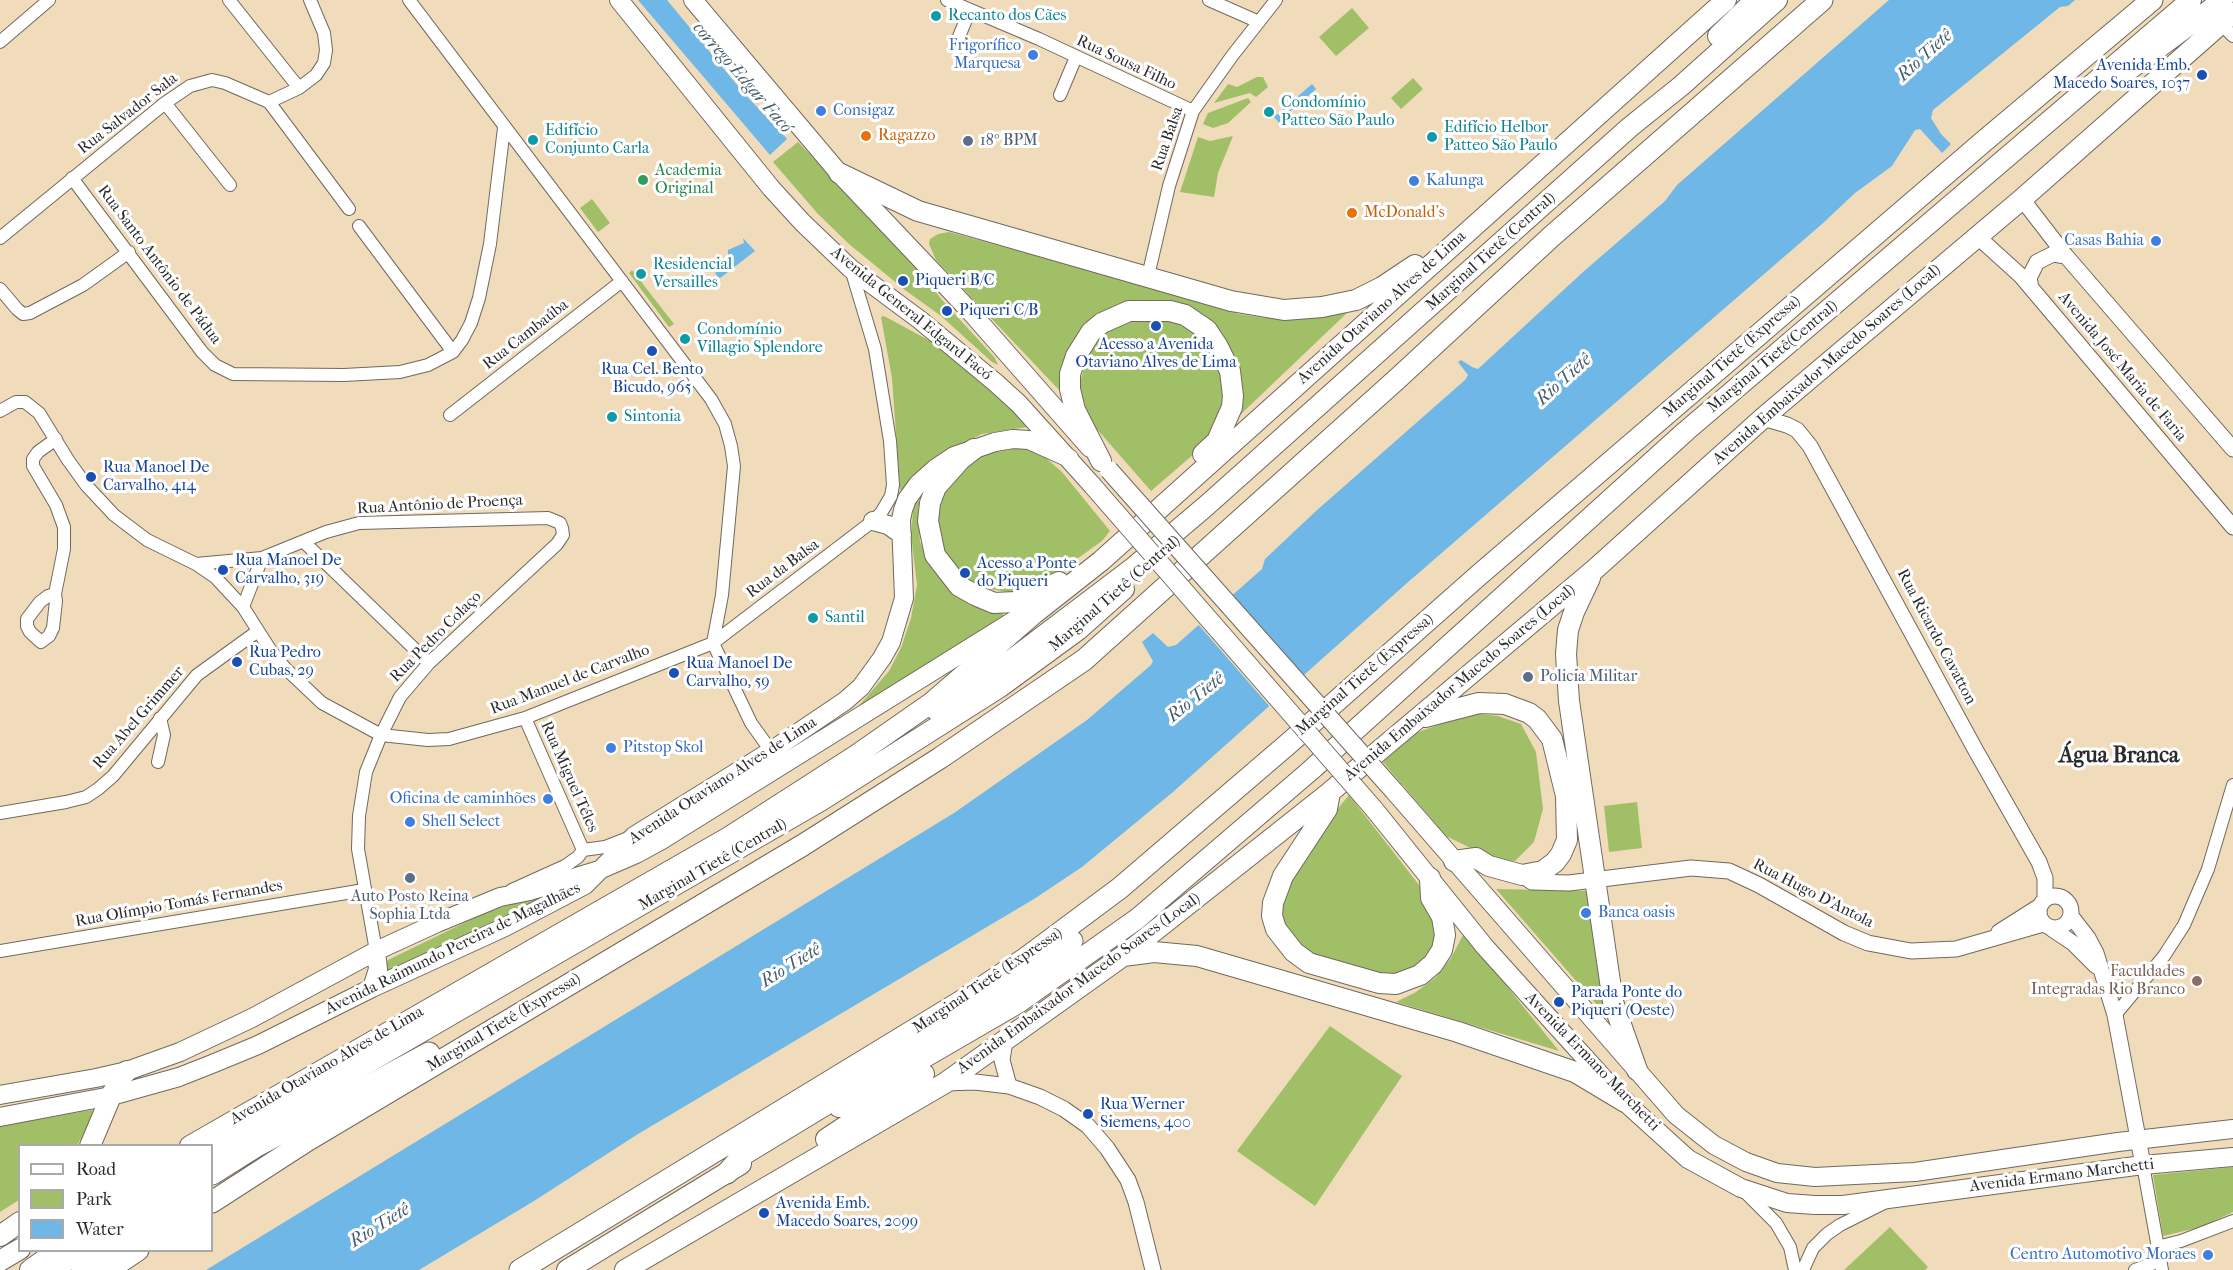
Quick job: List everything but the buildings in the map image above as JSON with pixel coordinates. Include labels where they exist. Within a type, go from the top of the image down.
[{"type":"highway","name":"Avenida Otaviano Alves de Lima","points":[[192,1144],[729,837],[855,756],[931,703],[1035,613],[1101,561],[1726,0]]},
{"type":"highway","points":[[1630,127],[1674,79],[1755,0]]},
{"type":"highway","name":"Marginal Tietê (Central)","points":[[213,1151],[784,824],[974,706],[1078,630],[1184,533],[1206,506],[1630,127],[1777,0]]},
{"type":"highway","name":"Marginal Tietê (Expressa)","points":[[215,1199],[308,1140],[803,845],[940,758],[1084,660],[1552,236],[1822,0]]},
{"type":"highway","name":"Marginal Tietê (Expressa)","points":[[520,1270],[950,1008],[1026,958],[1087,913],[1157,856],[1497,559],[1974,149],[2152,0]]},
{"type":"highway","name":"Marginal Tietê(Central)","points":[[1041,988],[1137,919],[1310,771],[1686,431],[2191,0]]},
{"type":"highway","points":[[2073,102],[2098,92],[2223,0]]},
{"type":"highway","name":"Avenida Embaixador Macedo Soares (Local)","points":[[625,1270],[945,1083],[1123,956],[1417,720],[1594,570],[1763,418],[2229,24]]},
{"type":"highway","points":[[839,173],[918,211],[1231,301],[1284,310],[1322,308],[1356,300],[1382,287],[1436,252],[1449,248]]},
{"type":"highway","points":[[1105,466],[1083,428],[1070,389],[1070,374],[1076,357],[1091,332],[1112,318],[1129,311],[1170,311],[1197,322],[1207,330],[1230,371],[1232,407],[1217,441],[1195,462],[1192,478]]},
{"type":"highway","points":[[974,448],[936,487],[930,503],[928,520],[935,555],[959,586],[975,596],[994,603],[1015,602],[1052,587],[1085,564],[1101,561]]},
{"type":"highway","points":[[855,756],[885,747],[996,671],[1134,567],[1206,506]]},
{"type":"highway","points":[[1594,570],[1574,612],[1569,630],[1566,654],[1569,701],[1613,1002],[1637,1070]]},
{"type":"highway","points":[[1417,720],[1460,707],[1493,702],[1518,708],[1537,719],[1545,728],[1555,748],[1566,796],[1567,840],[1555,862],[1543,871],[1522,875],[1490,866],[1476,858],[1454,861]]},
{"type":"highway","points":[[1330,792],[1327,809],[1283,876],[1273,903],[1272,916],[1276,929],[1294,952],[1309,963],[1378,983],[1396,984],[1420,975],[1433,964],[1442,950],[1445,935],[1442,917],[1431,898],[1430,878]]},
{"type":"highway","points":[[727,1173],[744,1154],[911,1053],[1048,960],[1074,940],[1087,913]]},
{"type":"highway","points":[[1123,956],[1154,952],[1197,956],[1458,1032],[1575,1072],[1625,1102]]},
{"type":"highway","points":[[567,1270],[1041,988]]},
{"type":"highway","points":[[761,1191],[807,1152],[972,1043],[1014,1012],[1041,988]]},
{"type":"highway","points":[[213,1172],[407,1064],[450,1043],[492,1030]]},
{"type":"highway","points":[[91,1144],[111,1096],[121,1077],[127,1071]]},
{"type":"highway","points":[[0,1236],[18,1223]]},
{"type":"highway","points":[[0,1261],[18,1250]]},
{"type":"highway","points":[[30,1270],[57,1252]]},
{"type":"highway","points":[[50,1270],[81,1252]]},
{"type":"highway","points":[[82,1270],[111,1252]]},
{"type":"highway","points":[[108,1270],[136,1252]]},
{"type":"main road","name":"Avenida General Edgard Facó","points":[[619,0],[771,188],[802,222],[850,268],[920,320],[1018,404],[1069,458],[1374,809]]},
{"type":"main road","name":"Avenida General Edgard Facó","points":[[693,0],[839,173],[968,309],[1394,791]]},
{"type":"main road","name":"Avenida Otaviano Alves de Lima","points":[[598,870],[634,836],[771,751],[845,701],[861,687],[882,658],[898,625],[904,598],[903,510],[907,499],[918,484],[936,468],[954,456],[974,448],[1013,439],[1029,440],[1069,458]]},
{"type":"main road","points":[[873,521],[888,525],[902,535]]},
{"type":"main road","name":"Avenida Otaviano Alves de Lima","points":[[598,870],[660,842],[1018,618],[1035,613]]},
{"type":"main road","points":[[754,761],[755,771],[764,778]]},
{"type":"main road","name":"Avenida Ermano Marchetti","points":[[1394,791],[1676,1115],[1714,1145],[1746,1162],[1777,1173],[1815,1178],[1915,1172],[2233,1129]]},
{"type":"main road","name":"Avenida Ermano Marchetti","points":[[1374,809],[1492,955],[1625,1102],[1688,1159],[1741,1188],[1786,1203],[1843,1205],[2143,1165],[2233,1157]]},
{"type":"main road","name":"Avenida Raimundo Pereira de Magalhães","points":[[0,1095],[127,1071],[190,1047],[252,1018],[376,951],[437,922],[500,897],[530,891],[598,870]]},
{"type":"main road","name":"Avenida Raimundo Pereira de Magalhães","points":[[0,1117],[111,1096],[179,1077],[258,1046],[372,988],[535,912],[585,885],[598,870]]},
{"type":"main road","points":[[372,988],[378,969],[376,951]]},
{"type":"street","points":[[0,42],[49,0]]},
{"type":"street","points":[[229,0],[299,88]]},
{"type":"street","points":[[310,0],[324,33],[326,50],[324,63],[316,75],[299,88],[269,102],[349,209]]},
{"type":"street","points":[[409,0],[711,399],[725,424],[734,466],[722,595],[713,643],[751,723],[771,751]]},
{"type":"street","name":"Rua Sousa Filho","points":[[948,0],[1193,111]]},
{"type":"street","points":[[1209,0],[1259,22]]},
{"type":"street","name":"Rua Balsa","points":[[1148,276],[1169,186],[1193,111],[1276,0]]},
{"type":"street","points":[[958,39],[970,10]]},
{"type":"street","points":[[1060,95],[1077,57]]},
{"type":"street","name":"Rua Salvador Sala","points":[[0,238],[165,103],[190,86],[212,80],[225,83],[269,102]]},
{"type":"street","points":[[165,103],[230,185]]},
{"type":"street","points":[[359,226],[453,352],[471,323],[479,298],[490,244],[504,128]]},
{"type":"street","name":"Rua Santo Antônio de Pádua","points":[[72,178],[202,352],[215,365],[233,374],[344,375],[400,372],[428,365],[453,352]]},
{"type":"street","name":"Avenida José Maria de Faria","points":[[2022,199],[2066,256],[2233,449]]},
{"type":"street","name":"Avenida José Maria de Faria","points":[[1978,237],[2031,288],[2233,527]]},
{"type":"street","points":[[0,289],[23,314],[30,313],[83,285],[129,252]]},
{"type":"street","points":[[2031,288],[2029,278],[2037,262],[2053,254],[2066,256]]},
{"type":"street","name":"Rua da Balsa","points":[[713,643],[873,521],[885,507],[893,485],[890,441],[875,349],[850,268]]},
{"type":"street","name":"Rua Cambaúba","points":[[450,415],[622,281]]},
{"type":"street","name":"Rua Manuel de Carvalho","points":[[0,411],[16,402],[31,405],[39,412],[86,485],[114,514],[147,540],[196,564],[221,582],[243,607],[285,668],[322,703],[381,735],[428,740],[449,739],[525,718],[713,643]]},
{"type":"street","name":"Rua Ricardo Cavatton","points":[[1763,418],[1797,430],[1810,446],[2039,862],[2045,878],[2042,902]]},
{"type":"street","points":[[55,594],[40,602],[27,619],[27,626],[31,634],[41,642],[49,636],[53,628],[57,601],[55,594],[64,549],[64,527],[56,505],[33,466],[33,459],[38,452],[56,439]]},
{"type":"street","name":"Rua Antônio de Proença","points":[[196,564],[262,558],[326,532],[359,523],[542,517],[554,519],[560,523],[563,536],[557,544]]},
{"type":"street","points":[[304,542],[429,663]]},
{"type":"street","name":"Rua Pedro Colaço","points":[[376,951],[358,849],[359,816],[366,772],[381,735],[400,696],[429,663],[557,544]]},
{"type":"street","points":[[243,607],[262,558]]},
{"type":"street","name":"Rua Abel Grimmer","points":[[0,813],[86,797],[98,789],[113,776],[197,675],[258,631]]},
{"type":"street","points":[[158,762],[164,735],[160,718]]},
{"type":"street","name":"Rua Miguel Téles","points":[[525,718],[584,850]]},
{"type":"street","points":[[2115,1015],[2164,956],[2184,925],[2208,869],[2233,785]]},
{"type":"street","name":"Rua Miguel Téles","points":[[500,897],[520,885],[565,866],[584,850],[605,847],[634,836]]},
{"type":"street","name":"Rua Hugo D'Antola","points":[[1522,875],[1532,882],[1569,883],[1691,868],[1730,871],[1844,933],[1868,943],[1911,951],[1956,949],[2047,926]]},
{"type":"street","name":"Rua Olímpio Tomás Fernandes","points":[[0,951],[364,890]]},
{"type":"street","points":[[2102,973],[2073,943],[2047,926],[2038,916],[2042,902],[2055,896],[2070,904],[2071,916],[2088,938],[2102,973],[2115,1015],[2161,1266],[2135,1270]]},
{"type":"street","name":"Rua Hugo D'Antola","points":[[1982,943],[2042,902]]},
{"type":"street","points":[[2047,926],[2062,927],[2071,916]]},
{"type":"street","points":[[1005,1041],[1002,1060],[1009,1086]]},
{"type":"street","points":[[945,1083],[968,1082],[1009,1086],[1040,1097],[1064,1109],[1088,1126],[1107,1148],[1128,1180],[1137,1202],[1153,1270]]},
{"type":"street","points":[[1741,1188],[1776,1223],[1790,1247],[1795,1270]]},
{"type":"street","points":[[1803,1270],[1813,1248],[1827,1234],[1840,1225],[1897,1197]]},
{"type":"street","points":[[2157,1247],[2181,1241],[2233,1221]]},
{"type":"green space","points":[[1352,8],[1369,28],[1336,56],[1319,37]]},
{"type":"green space","points":[[1257,77],[1263,77],[1268,87],[1256,97],[1250,93],[1214,103],[1228,84],[1237,87]]},
{"type":"green space","points":[[1413,78],[1423,89],[1401,109],[1391,98]]},
{"type":"green space","points":[[1248,98],[1251,102],[1228,123],[1213,128],[1203,124],[1208,113]]},
{"type":"green space","points":[[1233,136],[1218,173],[1214,197],[1180,192],[1198,137],[1210,141]]},
{"type":"green space","points":[[798,142],[896,243],[943,301],[995,358],[998,365],[941,316],[849,244],[818,214],[773,162]]},
{"type":"green space","points":[[592,199],[610,223],[598,232],[580,208]]},
{"type":"green space","points":[[949,232],[1194,299],[1239,314],[1265,318],[1313,318],[1348,312],[1240,415],[1237,413],[1242,388],[1236,367],[1167,302],[1141,300],[1120,305],[1059,390],[936,260],[929,244],[930,239],[938,234]]},
{"type":"green space","points":[[632,270],[674,324],[669,327],[629,273]]},
{"type":"green space","points":[[884,316],[934,343],[1013,410],[1027,427],[982,434],[960,445],[903,492],[900,489],[892,378],[881,317]]},
{"type":"green space","points":[[1154,317],[1179,321],[1201,333],[1225,382],[1224,404],[1217,427],[1202,447],[1151,491],[1095,427],[1083,401],[1080,383],[1089,348],[1108,331],[1130,319]]},
{"type":"green space","points":[[1000,448],[1028,448],[1046,458],[1062,472],[1110,531],[1102,541],[1049,579],[1019,592],[1008,592],[984,588],[962,577],[945,555],[937,521],[938,509],[945,491],[961,470],[981,456]]},
{"type":"green space","points":[[917,501],[920,502],[918,508],[920,542],[932,569],[952,589],[1000,610],[1006,619],[857,708],[889,671],[901,648],[911,618],[917,585],[911,534],[913,511]]},
{"type":"green space","points":[[1470,713],[1498,716],[1521,724],[1536,752],[1543,809],[1534,842],[1515,861],[1493,859],[1446,836],[1383,762],[1408,736]]},
{"type":"green space","points":[[1349,795],[1419,885],[1430,903],[1435,920],[1435,939],[1430,956],[1416,970],[1397,978],[1305,958],[1287,940],[1278,897],[1289,869]]},
{"type":"green space","points":[[1637,802],[1642,848],[1609,852],[1604,806]]},
{"type":"green space","points":[[1496,889],[1588,891],[1605,1014]]},
{"type":"green space","points":[[564,890],[388,971],[385,965],[388,960],[476,917],[515,902]]},
{"type":"green space","points":[[1464,933],[1559,1051],[1396,1002],[1416,992],[1436,977],[1451,958]]},
{"type":"green space","points":[[1330,1026],[1402,1076],[1315,1206],[1237,1151]]},
{"type":"green space","points":[[92,1110],[95,1116],[78,1144],[18,1144],[18,1201],[0,1212],[0,1126]]},
{"type":"green space","points":[[2233,1167],[2233,1212],[2201,1227],[2163,1236],[2153,1175]]},
{"type":"green space","points":[[1890,1227],[1928,1267],[1925,1270],[1844,1270]]},
{"type":"water","points":[[638,0],[667,0],[743,92],[787,139],[770,155]]},
{"type":"water","name":"Rio Tietê","points":[[1889,0],[2075,0],[2068,6],[2060,7],[1933,110],[1931,118],[1941,134],[1951,144],[1942,153],[1920,129],[1915,130],[1892,166],[1855,193],[1407,583],[1173,792],[1082,867],[1034,899],[638,1134],[534,1201],[419,1270],[206,1270],[954,813],[1087,720],[1151,665],[1153,661],[1142,642],[1153,633],[1168,647],[1176,645],[1262,569],[1265,559],[1316,511],[1465,380],[1468,375],[1458,362],[1461,360],[1478,369],[1583,272],[1665,201],[1677,185]]},
{"type":"water","points":[[1312,84],[1316,89],[1284,117],[1286,119],[1280,124],[1274,117]]},
{"type":"water","points":[[743,238],[755,251],[719,279],[715,273],[728,264],[728,250],[744,243]]},
{"type":"pier","points":[[1231,593],[1305,678],[1271,708],[1197,623]]},
{"type":"place","name":"Recanto dos Cães","points":[[936,16]]},
{"type":"place","name":"Frigorífico Marquesa","points":[[1033,55]]},
{"type":"place","name":"Avenida Emb. Macedo Soares, 1037","points":[[2202,75]]},
{"type":"place","name":"Consigaz","points":[[821,111]]},
{"type":"place","name":"Condomínio Patteo São Paulo","points":[[1269,112]]},
{"type":"place","name":"Ragazzo","points":[[866,136]]},
{"type":"place","name":"Edifício Helbor Patteo São Paulo","points":[[1432,137]]},
{"type":"place","name":"Edifício Conjunto Carla","points":[[533,140]]},
{"type":"place","name":"18º BPM","points":[[968,141]]},
{"type":"place","name":"Academia Original","points":[[643,180]]},
{"type":"place","name":"Kalunga","points":[[1414,181]]},
{"type":"place","name":"McDonald's","points":[[1352,213]]},
{"type":"place","name":"Casas Bahia","points":[[2156,241]]},
{"type":"place","name":"Residencial Versailles","points":[[641,274]]},
{"type":"place","name":"Piqueri B/C","points":[[903,281]]},
{"type":"place","name":"Piqueri C/B","points":[[947,311]]},
{"type":"place","name":"Acesso a Avenida Otaviano Alves de Lima","points":[[1156,326]]},
{"type":"place","name":"Condomínio Villagio Splendore","points":[[685,339]]},
{"type":"place","name":"Rua Cel. Bento Bicudo, 965","points":[[652,351]]},
{"type":"place","name":"Sintonia","points":[[612,417]]},
{"type":"place","name":"Rua Manoel De Carvalho, 414","points":[[91,477]]},
{"type":"place","name":"Rua Manoel De Carvalho, 319","points":[[223,570]]},
{"type":"place","name":"Acesso a Ponte do Piqueri","points":[[965,573]]},
{"type":"place","name":"Santil","points":[[813,618]]},
{"type":"place","name":"Rua Pedro Cubas, 29","points":[[237,662]]},
{"type":"place","name":"Rua Manoel De Carvalho, 59","points":[[674,673]]},
{"type":"place","name":"Policia Militar","points":[[1528,677]]},
{"type":"place","name":"Pitstop Skol","points":[[611,748]]},
{"type":"place","name":"Oficina de caminhões","points":[[548,799]]},
{"type":"place","name":"Shell Select","points":[[410,822]]},
{"type":"place","name":"Auto Posto Reina Sophia Ltda","points":[[410,878]]},
{"type":"place","name":"Banca oasis","points":[[1586,913]]},
{"type":"place","name":"Faculdades Integradas Rio Branco","points":[[2197,981]]},
{"type":"place","name":"Parada Ponte do Piqueri (Oeste)","points":[[1559,1002]]},
{"type":"place","name":"Rua Werner Siemens, 400","points":[[1088,1114]]},
{"type":"place","name":"Avenida Emb. Macedo Soares, 2099","points":[[764,1213]]},
{"type":"place","name":"Centro Automotivo Moraes","points":[[2208,1255]]},
{"type":"district","name":"Água Branca","points":[[2119,757]]},
{"type":"water label","name":"corrego Edgar Facó","points":[[742,78]]}]
